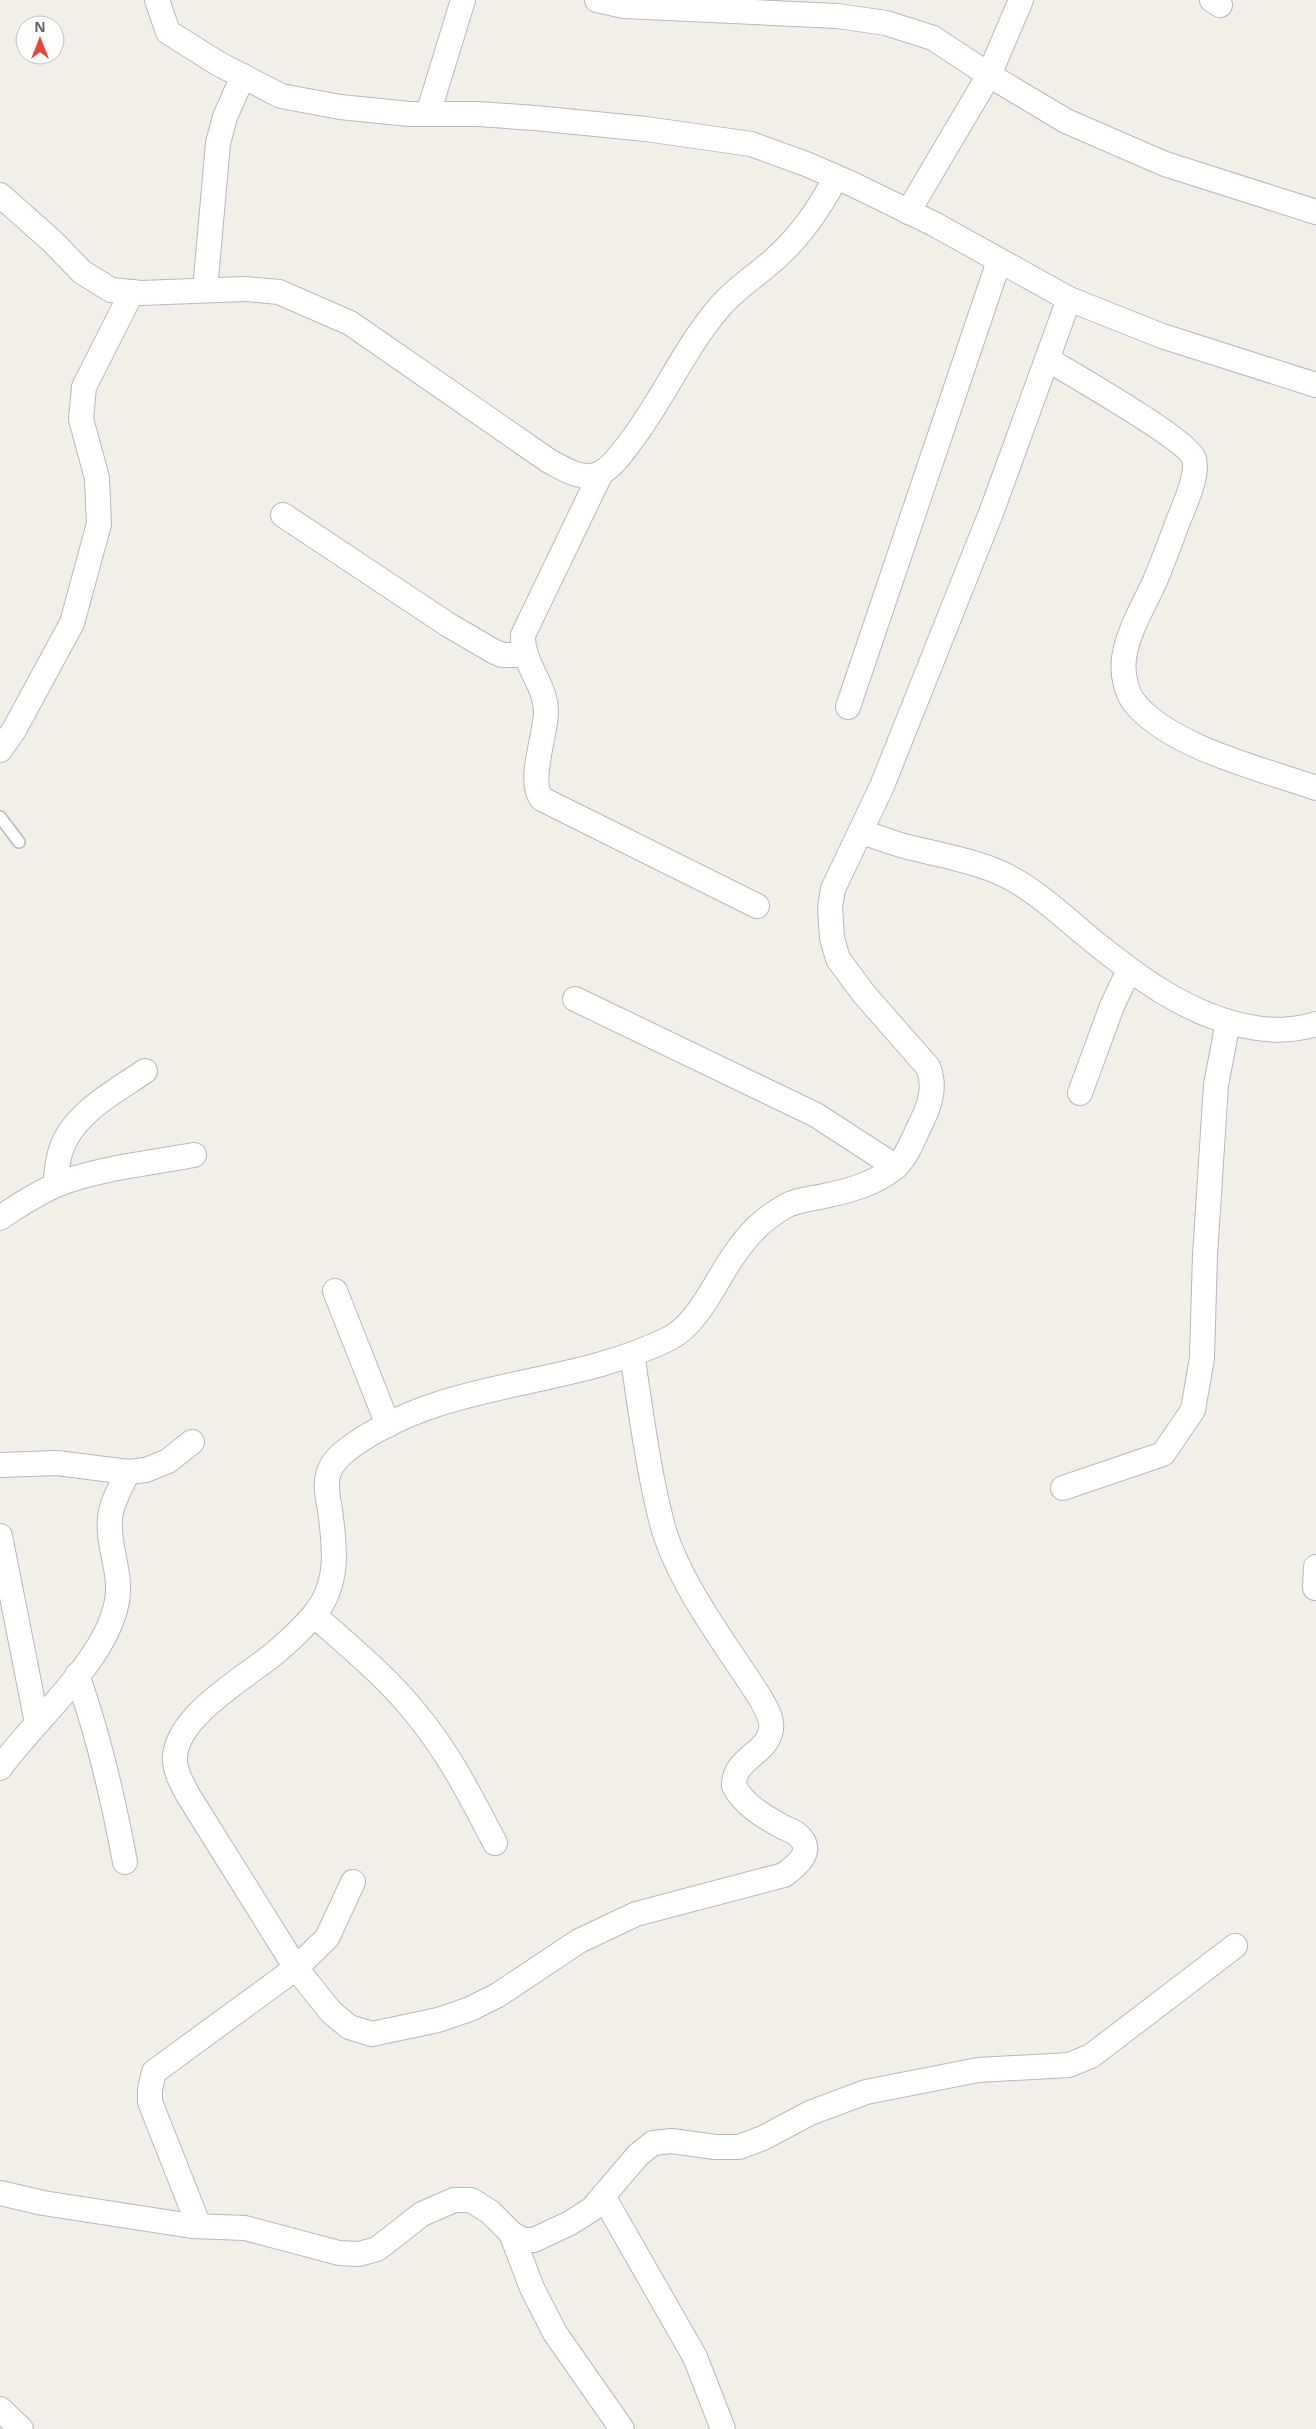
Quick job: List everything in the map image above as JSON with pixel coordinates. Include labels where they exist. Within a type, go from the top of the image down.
[{"type":"street","points":[[157,0],[168,32],[281,96],[340,107],[428,114],[535,118],[694,135],[751,144],[836,177],[908,212],[1069,299],[1162,336],[1316,385]]},
{"type":"street","points":[[428,114],[463,0]]},
{"type":"street","points":[[596,0],[624,6],[836,16],[886,23],[933,38],[989,75],[1066,121],[1165,164],[1316,212]]},
{"type":"street","points":[[908,212],[989,75],[1021,0]]},
{"type":"street","points":[[205,290],[218,143],[225,117],[243,76]]},
{"type":"street","points":[[758,906],[542,799],[537,794],[536,788],[546,713],[544,700],[524,655],[524,635],[531,616],[601,473],[615,461],[646,423],[694,342],[719,308],[778,256],[804,230],[836,177]]},
{"type":"street","points":[[0,196],[52,241],[82,272],[111,290],[132,292],[245,290],[279,292],[342,319],[412,365],[549,461],[578,475],[586,476],[601,473]]},
{"type":"street","points":[[848,707],[999,260]]},
{"type":"street","points":[[0,750],[14,730],[72,623],[99,524],[97,478],[81,419],[84,386],[132,292]]},
{"type":"street","points":[[632,1354],[646,1445],[664,1528],[687,1583],[761,1699],[772,1728],[765,1743],[737,1769],[734,1786],[749,1806],[798,1835],[805,1845],[804,1856],[799,1865],[784,1875],[636,1914],[579,1941],[498,1995],[470,2009],[438,2020],[372,2034],[349,2028],[331,2012],[296,1968],[188,1795],[178,1776],[175,1755],[183,1734],[203,1710],[276,1652],[314,1616],[328,1594],[335,1553],[326,1487],[328,1474],[334,1460],[349,1448],[388,1425],[429,1406],[499,1386],[584,1370],[632,1354],[674,1336],[702,1308],[732,1256],[758,1224],[789,1204],[835,1194],[873,1182],[896,1167],[912,1143],[926,1114],[932,1078],[928,1066],[864,994],[838,959],[832,931],[830,907],[833,890],[840,870],[861,832],[882,786],[992,513],[1069,299]]},
{"type":"street","points":[[1047,359],[1188,449],[1194,458],[1194,469],[1188,496],[1158,574],[1130,636],[1124,659],[1124,682],[1137,707],[1166,731],[1220,755],[1316,788]]},
{"type":"street","points":[[283,514],[447,624],[493,651],[512,656],[524,655]]},
{"type":"street","points":[[861,832],[904,846],[965,860],[1015,880],[1043,899],[1128,970],[1168,996],[1228,1022],[1266,1029],[1290,1029],[1316,1024]]},
{"type":"street","points":[[1080,1093],[1112,1006],[1128,970]]},
{"type":"street","points":[[575,1000],[816,1114],[896,1167]]},
{"type":"street","points":[[1063,1488],[1163,1454],[1193,1410],[1202,1358],[1206,1236],[1216,1085],[1228,1022]]},
{"type":"street","points":[[55,1185],[60,1151],[72,1128],[94,1106],[145,1071]]},
{"type":"street","points":[[0,1218],[25,1201],[55,1185],[95,1174],[194,1155]]},
{"type":"street","points":[[335,1291],[388,1425]]},
{"type":"street","points":[[0,1465],[57,1462],[128,1472],[146,1470],[168,1460],[192,1442]]},
{"type":"street","points":[[0,1768],[95,1653],[109,1628],[117,1601],[118,1577],[110,1529],[110,1517],[128,1472]]},
{"type":"street","points":[[0,1536],[37,1723]]},
{"type":"street","points":[[314,1616],[363,1658],[418,1715],[456,1770],[495,1843]]},
{"type":"street","points":[[77,1675],[94,1724],[108,1776],[125,1862]]},
{"type":"street","points":[[200,2226],[150,2102],[150,2089],[154,2072],[296,1968],[328,1938],[354,1882]]},
{"type":"street","points":[[0,2194],[43,2203],[200,2226],[245,2228],[339,2253],[360,2254],[377,2250],[422,2214],[454,2200],[471,2200],[490,2212],[511,2233],[522,2240],[534,2240],[592,2209],[638,2155],[653,2143],[672,2140],[715,2147],[739,2147],[763,2138],[810,2113],[866,2092],[978,2070],[1069,2065],[1091,2056],[1235,1946]]},
{"type":"street","points":[[602,2196],[695,2357],[723,2429]]},
{"type":"street","points":[[511,2233],[532,2288],[555,2333],[622,2429]]},
{"type":"street","points":[[0,2409],[21,2429]]},
{"type":"lane","points":[[0,817],[19,842]]}]
